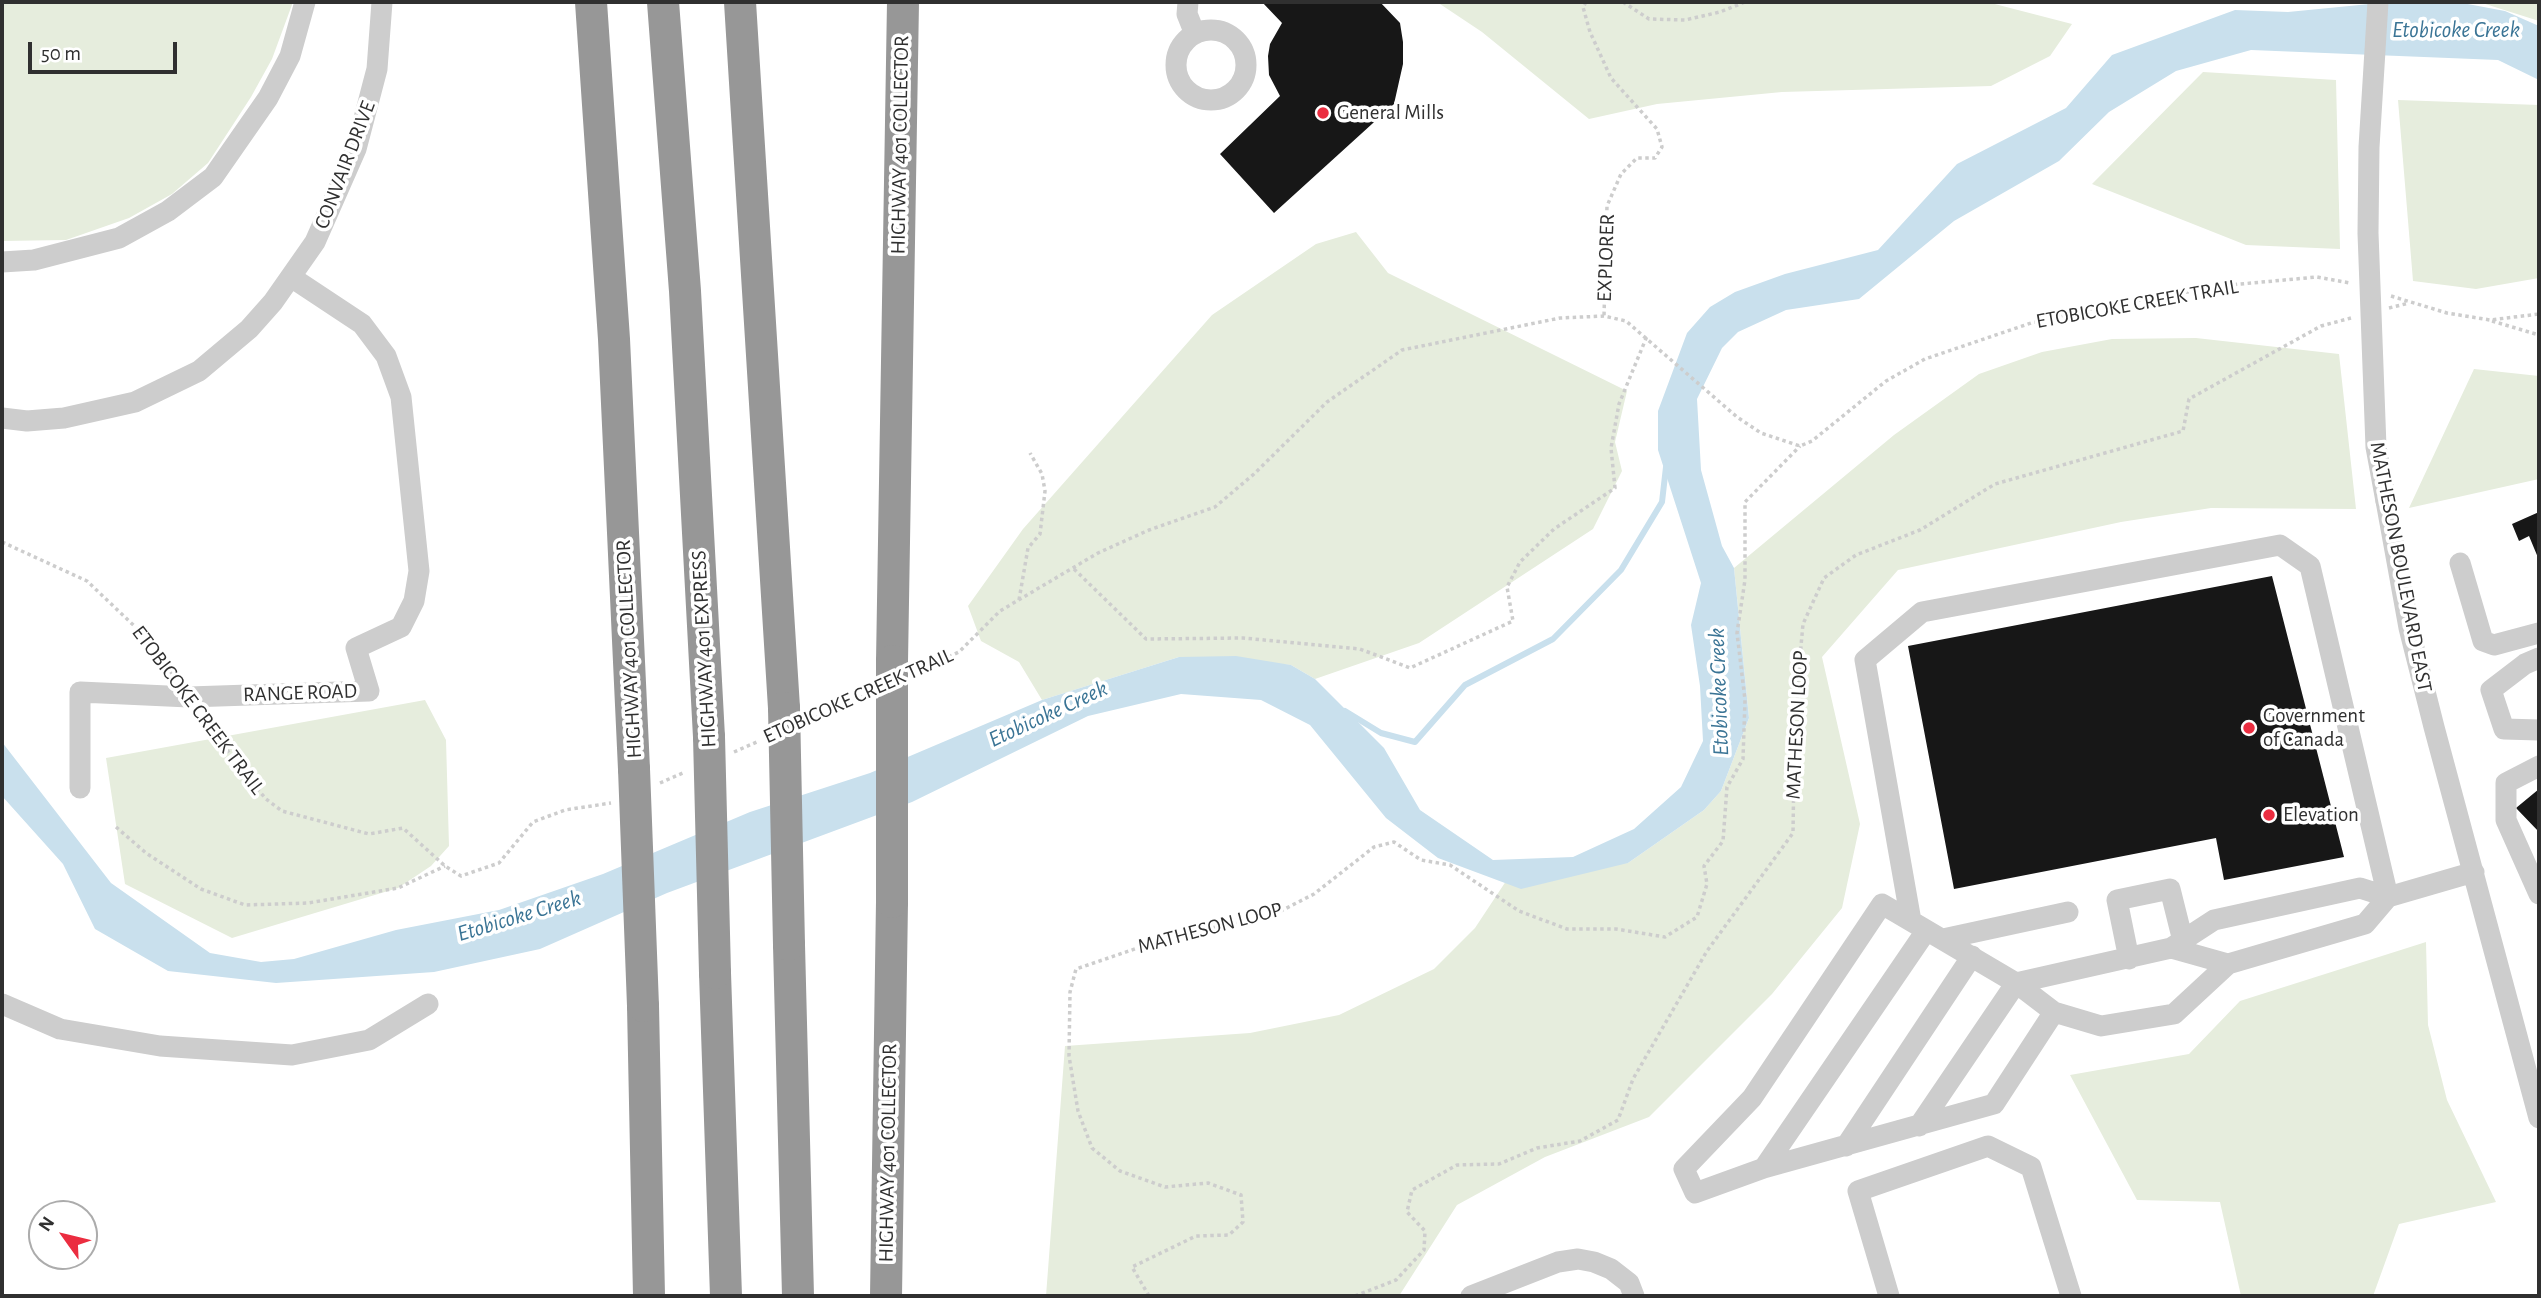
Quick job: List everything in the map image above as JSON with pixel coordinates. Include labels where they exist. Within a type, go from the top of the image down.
[{"type":"highway","name":"HIGHWAY 401 COLLECTOR","points":[[591,2],[644,777],[643,1006],[649,1296]]},
{"type":"highway","name":"HIGHWAY 401 EXPRESS","points":[[663,2],[719,745],[715,973],[726,1296]]},
{"type":"highway","points":[[740,2],[794,715],[789,944],[799,1296]]},
{"type":"highway","name":"HIGHWAY 401 COLLECTOR","points":[[886,1296],[892,902],[902,668],[903,2]]},
{"type":"street","points":[[2,261],[34,260],[119,238],[169,211],[213,177],[268,98],[290,56],[305,2]]},
{"type":"street","name":"CONVAIR DRIVE","points":[[2,418],[27,421],[97,413],[167,389],[199,370],[231,345],[273,302],[315,242],[356,149],[377,69],[382,2]]},
{"type":"street","points":[[1188,2],[1187,14],[1195,34]]},
{"type":"street","name":"MATHESON BOULEVARD EAST","points":[[2378,2],[2369,147],[2369,298],[2376,447],[2409,628],[2539,1118]]},
{"type":"street","name":"RANGE ROAD","points":[[80,788],[80,692],[189,697],[369,691],[356,649],[401,627],[414,601],[419,571],[401,397],[386,356],[362,324],[291,277]]},
{"type":"street","points":[[1764,1168],[1927,930],[1865,660],[1922,612],[2280,545],[2310,566],[2389,897]]},
{"type":"street","points":[[2460,563],[2483,641],[2494,645],[2539,633]]},
{"type":"street","points":[[2539,658],[2525,664],[2491,690],[2504,729],[2539,730]]},
{"type":"street","points":[[2539,766],[2506,783],[2506,820],[2539,894]]},
{"type":"street","points":[[2054,1012],[1994,1104],[1764,1168],[1695,1193],[1684,1168],[1752,1098],[1882,904],[2016,983],[2054,1012],[2101,1026],[2174,1014],[2228,964],[2365,924],[2389,897],[2474,872]]},
{"type":"street","points":[[1919,1126],[2016,983],[2129,959],[2177,945],[2214,920],[2360,888],[2389,897]]},
{"type":"street","points":[[2129,959],[2117,900],[2170,889],[2177,945]]},
{"type":"street","points":[[1927,930],[2068,912]]},
{"type":"street","points":[[2177,945],[2228,964]]},
{"type":"street","points":[[1846,1146],[1972,956]]},
{"type":"street","points":[[2,1004],[60,1029],[160,1046],[292,1055],[369,1040],[428,1004]]},
{"type":"street","points":[[1889,1296],[1858,1191],[1988,1146],[2031,1167],[2071,1296]]},
{"type":"street","points":[[1480,1294],[1558,1262],[1578,1259],[1611,1269],[1629,1283],[1633,1296]]},
{"type":"path","name":"EXPLORER","points":[[1587,2],[1583,7],[1590,32],[1611,78],[1657,129],[1662,146],[1655,158],[1637,158],[1621,174],[1607,206],[1604,316]]},
{"type":"path","points":[[1623,2],[1648,19],[1685,20],[1720,12],[1745,2]]},
{"type":"path","points":[[1902,2],[1920,2]]},
{"type":"path","name":"ETOBICOKE CREEK TRAIL","points":[[902,668],[959,652],[1000,611],[1098,553],[1149,530],[1215,507],[1254,474],[1327,402],[1402,350],[1560,318],[1604,316],[1626,321],[1647,336],[1737,417],[1761,433],[1800,446],[1812,441],[1886,381],[1925,359],[2031,323],[2103,306],[2230,285],[2316,276],[2334,277],[2360,286]]},
{"type":"path","points":[[2385,294],[2447,313],[2490,320],[2539,335]]},
{"type":"path","points":[[2385,309],[2411,303]]},
{"type":"path","points":[[2490,320],[2539,314]]},
{"type":"path","name":"MATHESON LOOP","points":[[1355,1296],[1396,1280],[1424,1250],[1425,1231],[1407,1212],[1412,1190],[1457,1165],[1499,1164],[1536,1148],[1580,1141],[1618,1120],[1633,1079],[1707,951],[1793,833],[1794,768],[1800,734],[1797,690],[1803,624],[1824,578],[1856,555],[1920,530],[1995,484],[2183,431],[2189,399],[2321,326],[2359,316]]},
{"type":"path","points":[[1073,568],[1146,639],[1243,639],[1360,649],[1410,668],[1513,621],[1507,587],[1520,562],[1554,529],[1615,488],[1611,448],[1619,404],[1647,336]]},
{"type":"path","name":"MATHESON LOOP","points":[[1149,1296],[1132,1267],[1196,1236],[1229,1235],[1243,1222],[1241,1195],[1208,1182],[1166,1187],[1121,1171],[1092,1148],[1078,1111],[1069,1056],[1070,992],[1076,969],[1170,937],[1275,914],[1314,894],[1374,847],[1394,842],[1421,860],[1450,865],[1518,911],[1567,929],[1616,929],[1665,937],[1696,917],[1707,884],[1704,866],[1723,841],[1727,787],[1743,759],[1745,700],[1737,633],[1745,580],[1745,502],[1800,446]]},
{"type":"path","points":[[1019,600],[1028,548],[1040,534],[1045,491],[1042,474],[1030,453]]},
{"type":"path","name":"ETOBICOKE CREEK TRAIL","points":[[2,542],[88,581],[148,639],[244,773],[266,799],[282,811],[369,834],[403,828],[445,866]]},
{"type":"path","name":"ETOBICOKE CREEK TRAIL","points":[[794,715],[877,690]]},
{"type":"path","name":"ETOBICOKE CREEK TRAIL","points":[[719,745],[767,738]]},
{"type":"path","points":[[644,777],[692,769]]},
{"type":"path","points":[[116,827],[146,852],[201,889],[245,905],[308,903],[397,888],[445,866],[461,876],[499,863],[533,822],[565,810],[605,806],[617,800]]},
{"type":"green space","points":[[2,2],[293,2],[272,59],[251,97],[208,163],[172,194],[129,218],[66,240],[2,241]]},
{"type":"green space","points":[[1437,2],[1987,2],[2072,24],[2050,56],[1991,86],[1782,92],[1657,104],[1589,119],[1482,32]]},
{"type":"green space","points":[[2479,2],[2539,2],[2539,21]]},
{"type":"green space","points":[[2203,72],[2336,80],[2340,249],[2246,245],[2092,184]]},
{"type":"green space","points":[[2398,100],[2539,105],[2539,278],[2476,289],[2413,281]]},
{"type":"green space","points":[[1356,232],[1388,273],[1627,391],[1615,442],[1622,471],[1593,529],[1419,643],[1315,679],[1291,665],[1179,657],[1042,700],[1019,662],[981,641],[968,606],[1023,529],[1212,315],[1316,244]]},
{"type":"green space","points":[[2196,338],[2339,354],[2356,509],[2211,508],[2121,522],[1898,570],[1822,657],[1860,824],[1842,908],[1772,994],[1649,1117],[1545,1157],[1457,1205],[1399,1296],[1046,1296],[1065,1046],[1250,1033],[1339,1015],[1434,969],[1475,928],[1514,869],[1628,863],[1704,810],[1721,791],[1749,718],[1734,568],[1894,435],[1979,374],[2042,352],[2112,339]]},
{"type":"green space","points":[[2474,369],[2539,376],[2539,479],[2409,508]]},
{"type":"green space","points":[[425,700],[446,740],[449,846],[431,866],[398,888],[232,938],[125,884],[106,758]]},
{"type":"green space","points":[[2426,942],[2428,1025],[2447,1100],[2496,1202],[2399,1224],[2373,1296],[2241,1296],[2220,1202],[2137,1200],[2070,1075],[2189,1054],[2240,1001]]},
{"type":"water","name":"Etobicoke Creek","points":[[2390,2],[2457,2],[2505,11],[2539,26],[2539,80],[2498,60],[2251,50],[2176,71],[2109,112],[2059,161],[1954,221],[1859,299],[1786,310],[1738,332],[1722,348],[1697,399],[1701,470],[1722,546],[1734,568],[1749,718],[1721,791],[1704,810],[1628,863],[1521,889],[1438,858],[1386,818],[1310,725],[1261,700],[1181,694],[1088,716],[912,802],[667,893],[540,949],[434,972],[276,983],[168,971],[95,929],[63,864],[2,796],[2,742],[111,883],[210,953],[261,962],[294,959],[396,930],[499,910],[603,874],[750,812],[870,773],[1042,700],[1179,657],[1236,656],[1291,665],[1315,679],[1384,748],[1420,810],[1493,860],[1573,857],[1634,829],[1681,787],[1703,741],[1700,686],[1691,625],[1701,583],[1658,450],[1658,411],[1687,333],[1710,307],[1735,292],[1785,274],[1878,250],[1957,164],[2066,108],[2112,55],[2235,10],[2288,12]]},
{"type":"building","name":"General Mills","points":[[1262,2],[1380,2],[1400,23],[1403,42],[1403,64],[1394,104],[1274,213],[1220,154],[1280,96],[1269,75],[1268,56],[1270,44],[1282,23]]},
{"type":"building","points":[[2539,512],[2539,560],[2529,536],[2519,541],[2512,524]]},
{"type":"building","points":[[2272,576],[2344,857],[2224,880],[2216,838],[1954,889],[1908,646]]},
{"type":"building","points":[[2539,789],[2539,832],[2516,808]]},
{"type":"waterway","points":[[1345,711],[1381,733],[1415,742],[1465,685],[1553,639],[1621,570],[1662,502],[1666,467]]},
{"type":"place","name":"General Mills","points":[[1323,113]]},
{"type":"place","name":"Government of Canada","points":[[2249,728]]},
{"type":"place","name":"Elevation","points":[[2269,815]]}]
